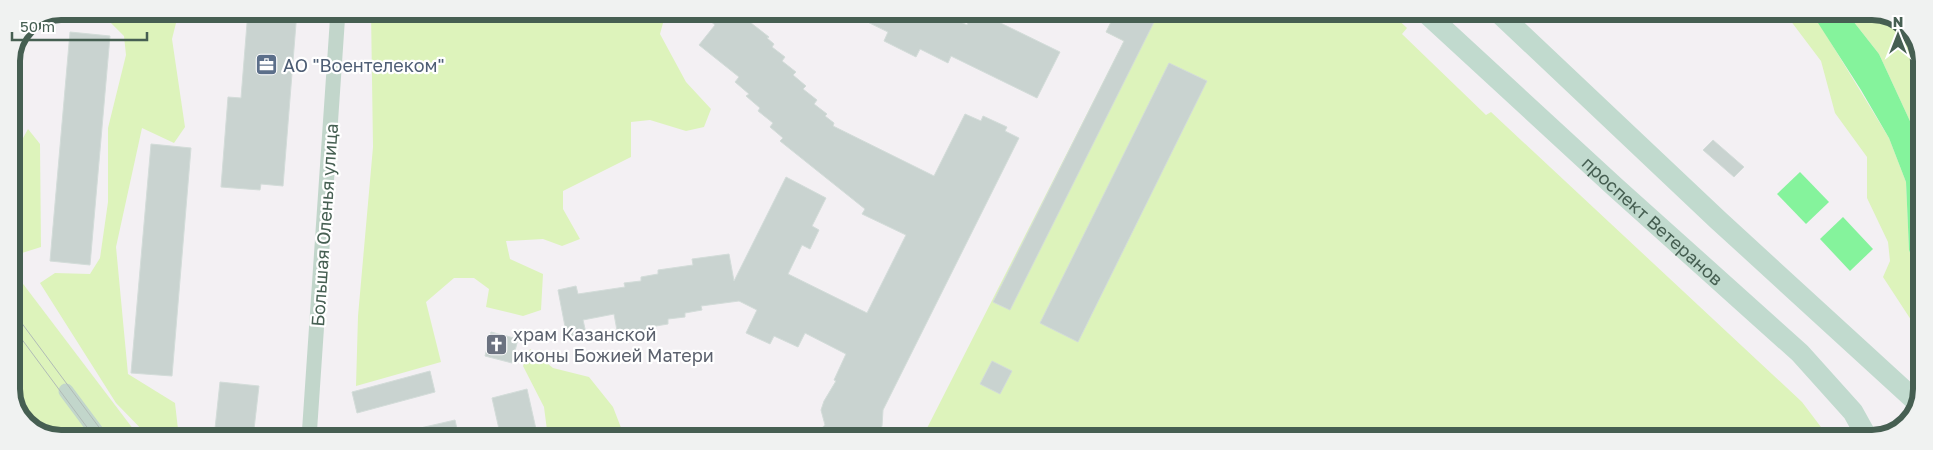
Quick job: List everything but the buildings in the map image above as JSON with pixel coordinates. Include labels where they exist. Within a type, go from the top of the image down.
[{"type":"main road","name":"проспект Ветеранов","points":[[1434,20],[1615,187],[1800,353],[1853,412],[1863,430]]},
{"type":"main road","points":[[1506,20],[1718,220],[1912,397]]},
{"type":"street","name":"Большая Оленья улица","points":[[310,430],[337,20]]},
{"type":"street","points":[[66,391],[95,430]]},
{"type":"shaded area","points":[[99,20],[177,20],[172,39],[185,127],[174,143],[142,128],[116,247],[128,374],[175,403],[178,430],[142,430],[116,403],[40,283],[55,273],[90,274],[100,258],[108,202],[108,128],[126,55],[124,36],[110,22]]},
{"type":"shaded area","points":[[371,20],[664,20],[660,34],[686,82],[711,109],[704,127],[686,131],[650,120],[631,122],[631,157],[563,191],[563,209],[580,239],[562,246],[543,239],[506,241],[510,259],[543,274],[541,310],[523,316],[486,307],[489,289],[474,278],[454,278],[426,302],[441,362],[356,386],[358,316],[373,147]]},
{"type":"shaded area","points":[[1112,20],[1398,20],[1407,28],[1402,34],[1486,115],[1491,112],[1802,402],[1823,430],[926,430],[1124,41],[1106,32]]},
{"type":"shaded area","points":[[1790,20],[1817,20],[1889,138],[1906,182],[1909,250],[1913,260],[1913,323],[1883,277],[1890,261],[1888,242],[1867,198],[1867,157],[1835,113],[1821,61]]},
{"type":"shaded area","points":[[1816,20],[1852,20],[1879,54],[1913,128],[1913,260],[1909,250],[1906,182],[1889,138]]},
{"type":"shaded area","points":[[1852,20],[1872,20],[1893,25],[1903,34],[1910,45],[1913,58],[1913,128],[1879,54]]},
{"type":"shaded area","points":[[28,129],[40,144],[41,247],[22,253],[20,249],[20,144]]},
{"type":"shaded area","points":[[1800,172],[1829,202],[1806,224],[1777,194]]},
{"type":"shaded area","points":[[1843,217],[1873,249],[1850,271],[1820,239]]},
{"type":"shaded area","points":[[20,280],[134,430],[53,429],[40,425],[30,416],[23,405],[20,392]]},
{"type":"shaded area","points":[[530,349],[553,368],[589,377],[613,407],[622,430],[547,430],[544,407],[523,366]]},
{"type":"tram line","points":[[20,321],[101,430]]},
{"type":"tram line","points":[[20,337],[89,430]]},
{"type":"place","name":"АО \"Воентелеком\"","points":[[267,65]]},
{"type":"place","name":"храм Казанской иконы Божией Матери","points":[[497,344]]}]
